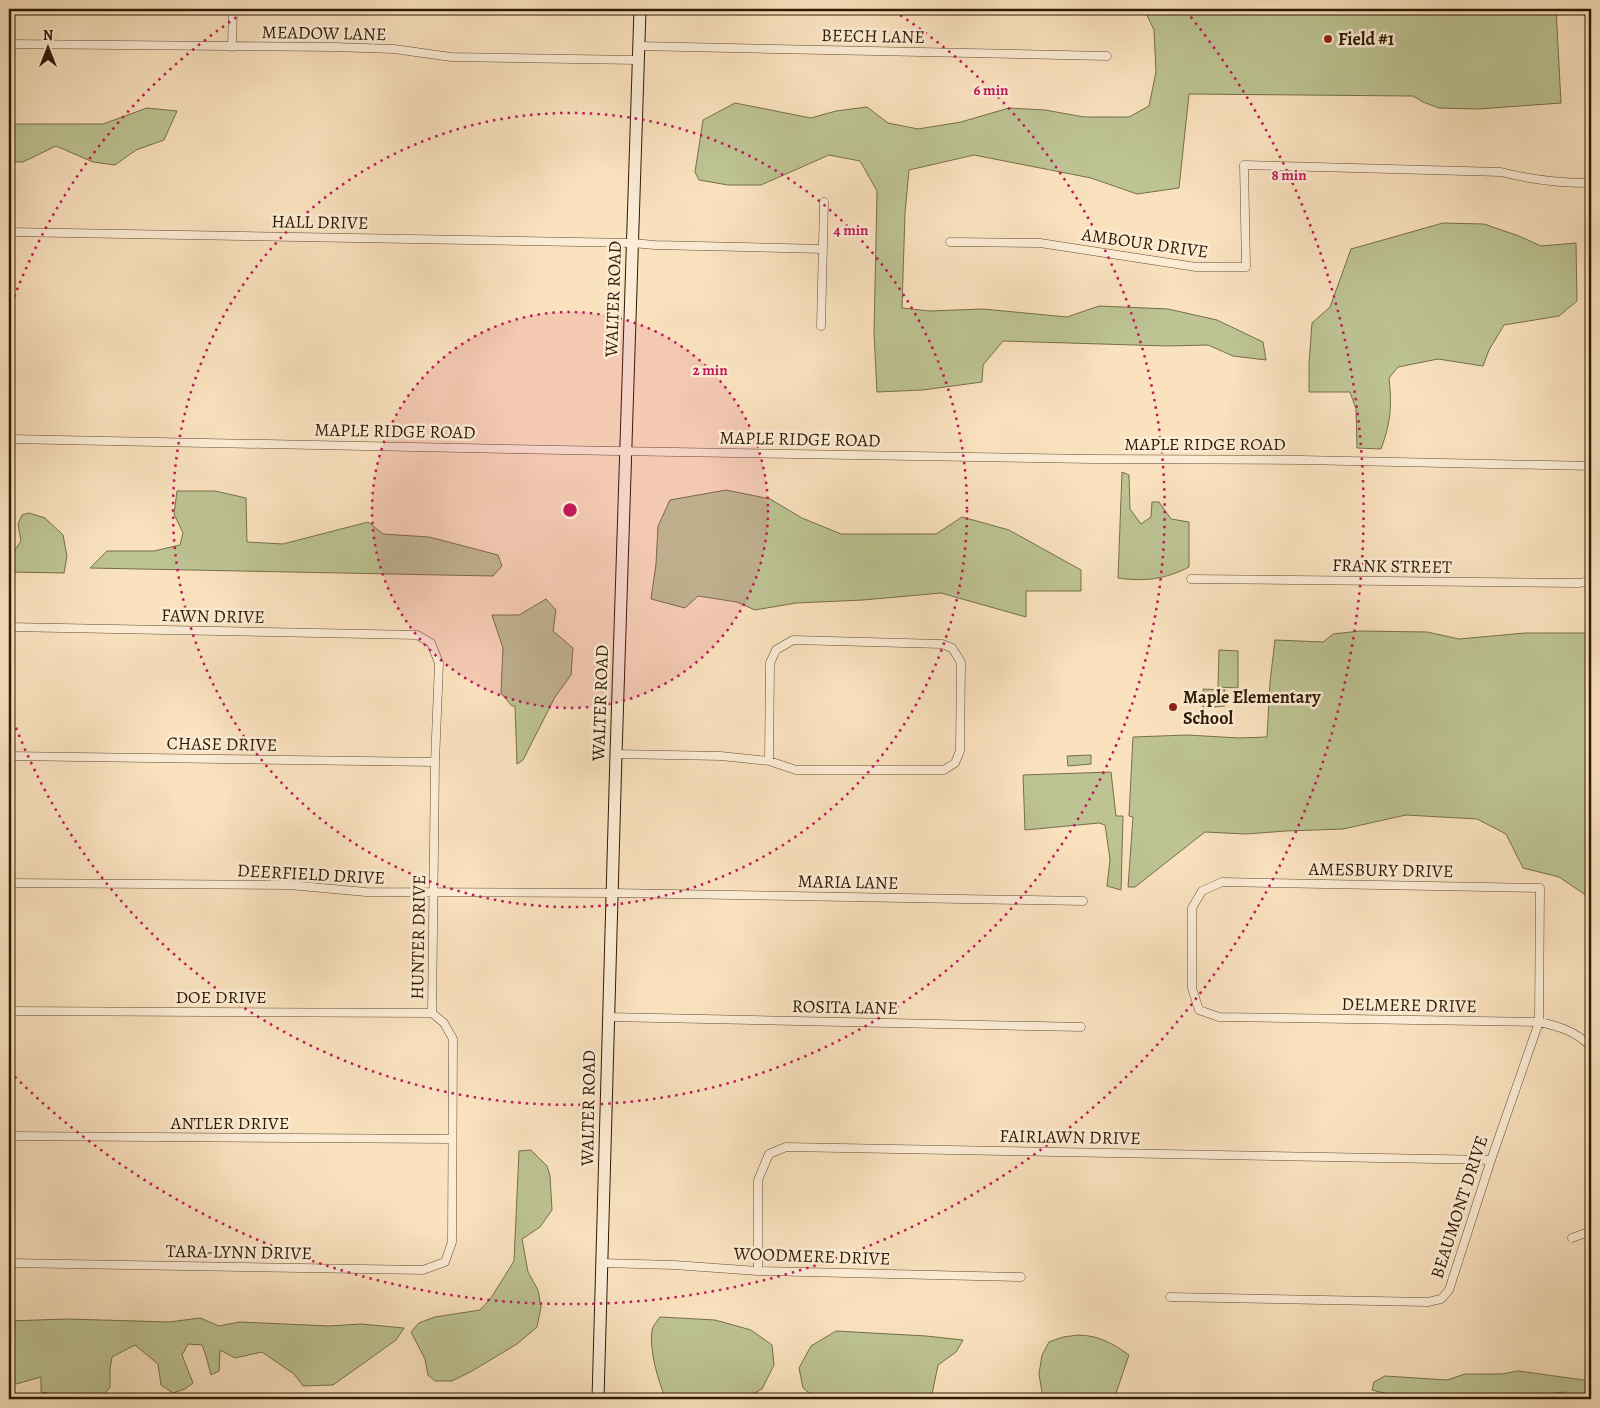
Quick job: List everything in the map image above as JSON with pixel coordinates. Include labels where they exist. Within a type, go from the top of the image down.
[{"type":"street","points":[[232,47],[233,9]]},
{"type":"street","name":"WALTER ROAD","points":[[598,1399],[608,1017],[640,9]]},
{"type":"street","name":"MEADOW LANE","points":[[9,44],[333,47],[394,49],[451,57],[638,60]]},
{"type":"street","name":"BEECH LANE","points":[[638,46],[1107,56]]},
{"type":"street","name":"AMBOUR DRIVE","points":[[950,242],[1040,243],[1196,267],[1246,267],[1244,165],[1501,172],[1529,179],[1558,183],[1591,184]]},
{"type":"street","points":[[821,326],[824,202]]},
{"type":"street","name":"HALL DRIVE","points":[[9,232],[632,243],[823,249]]},
{"type":"street","name":"MAPLE RIDGE ROAD","points":[[9,438],[626,451],[1591,466]]},
{"type":"street","name":"FRANK STREET","points":[[1191,578],[1579,584],[1591,580]]},
{"type":"street","name":"FAWN DRIVE","points":[[9,627],[418,634]]},
{"type":"street","name":"HUNTER DRIVE","points":[[418,634],[432,643],[439,663],[435,762],[432,1013],[444,1023],[453,1038],[452,1242]]},
{"type":"street","points":[[616,754],[722,756],[769,761],[796,770],[944,770],[955,763],[960,751],[961,662],[952,648],[942,644],[793,640],[776,650],[770,663],[769,761]]},
{"type":"street","name":"CHASE DRIVE","points":[[9,756],[435,762]]},
{"type":"street","name":"AMESBURY DRIVE","points":[[1219,1018],[1199,1010],[1192,988],[1192,908],[1202,891],[1222,882],[1540,888]]},
{"type":"street","name":"DEERFIELD DRIVE","points":[[9,883],[289,885],[366,892],[612,893]]},
{"type":"street","name":"BEAUMONT DRIVE","points":[[1170,1297],[1428,1302],[1441,1299],[1449,1290],[1490,1160],[1539,1022],[1540,888]]},
{"type":"street","name":"MARIA LANE","points":[[612,893],[1084,901]]},
{"type":"street","name":"DOE DRIVE","points":[[9,1011],[432,1013]]},
{"type":"street","name":"ROSITA LANE","points":[[608,1017],[1081,1027]]},
{"type":"street","name":"DELMERE DRIVE","points":[[1219,1018],[1539,1022],[1561,1027],[1585,1040],[1591,1047]]},
{"type":"street","name":"ANTLER DRIVE","points":[[9,1136],[452,1139]]},
{"type":"street","name":"FAIRLAWN DRIVE","points":[[758,1271],[758,1180],[769,1154],[786,1147],[1490,1160]]},
{"type":"street","points":[[1572,1238],[1591,1231]]},
{"type":"street","name":"TARA-LYNN DRIVE","points":[[9,1263],[423,1270],[445,1262],[452,1242]]},
{"type":"street","name":"WOODMERE DRIVE","points":[[602,1263],[674,1265],[758,1271],[1021,1277]]},
{"type":"green space","points":[[1144,9],[1556,9],[1561,103],[1478,109],[1439,108],[1413,96],[1189,94],[1179,188],[1137,194],[1091,178],[974,155],[909,170],[905,213],[902,308],[930,311],[983,309],[1067,317],[1099,306],[1168,309],[1217,320],[1263,342],[1266,360],[1233,356],[1208,345],[1167,346],[1003,341],[983,365],[982,382],[923,390],[877,392],[874,333],[877,191],[860,161],[829,155],[761,185],[728,185],[699,180],[695,172],[703,120],[735,103],[811,118],[836,111],[867,107],[888,123],[918,129],[961,122],[1009,108],[1045,110],[1084,117],[1129,117],[1149,106],[1156,72],[1154,30]]},
{"type":"green space","points":[[147,108],[177,111],[164,140],[136,150],[115,165],[93,162],[56,146],[23,162],[9,162],[9,124],[103,124]]},
{"type":"green space","points":[[1443,223],[1484,224],[1541,246],[1576,243],[1577,301],[1559,316],[1504,325],[1489,350],[1483,366],[1438,359],[1398,367],[1389,378],[1390,414],[1381,449],[1357,448],[1356,409],[1350,392],[1309,392],[1312,323],[1330,307],[1351,249]]},
{"type":"green space","points":[[1122,472],[1129,475],[1130,509],[1141,524],[1151,517],[1152,502],[1159,502],[1171,519],[1189,522],[1189,567],[1163,577],[1137,580],[1118,578]]},
{"type":"green space","points":[[726,490],[770,499],[802,518],[841,534],[936,534],[962,517],[1009,530],[1081,570],[1081,591],[1026,591],[1026,617],[941,593],[863,600],[796,603],[755,610],[737,602],[698,596],[685,608],[651,599],[656,564],[658,526],[670,500]]},
{"type":"green space","points":[[177,491],[215,491],[246,498],[247,542],[283,544],[368,522],[383,534],[429,537],[498,555],[502,566],[493,576],[90,568],[107,551],[154,551],[180,545],[183,533],[174,514]]},
{"type":"green space","points":[[29,513],[45,518],[63,535],[67,556],[64,573],[9,572],[9,553],[13,553],[21,541],[18,524],[22,515]]},
{"type":"green space","points":[[546,599],[556,610],[553,631],[573,648],[571,675],[555,697],[523,760],[517,764],[515,706],[512,706],[501,693],[503,648],[492,615],[519,615]]},
{"type":"green space","points":[[1360,631],[1427,632],[1459,639],[1525,633],[1591,633],[1591,902],[1590,898],[1559,877],[1523,868],[1506,834],[1477,819],[1406,815],[1343,829],[1246,834],[1205,832],[1135,887],[1128,887],[1133,817],[1129,816],[1133,737],[1187,735],[1239,738],[1267,737],[1270,682],[1275,640],[1323,642],[1333,634]]},
{"type":"green space","points":[[1219,650],[1238,651],[1238,688],[1218,687]]},
{"type":"green space","points":[[1203,689],[1225,690],[1225,706],[1203,708]]},
{"type":"green space","points":[[1091,755],[1091,764],[1068,766],[1067,756]]},
{"type":"green space","points":[[1111,772],[1116,816],[1123,816],[1121,890],[1107,886],[1110,859],[1105,825],[1099,823],[1025,830],[1023,775]]},
{"type":"green space","points":[[531,1150],[547,1166],[550,1176],[552,1210],[540,1227],[522,1239],[528,1272],[538,1290],[541,1307],[537,1327],[517,1344],[472,1371],[452,1381],[435,1381],[428,1375],[425,1359],[411,1332],[419,1323],[435,1317],[480,1310],[491,1298],[514,1261],[519,1151]]},
{"type":"green space","points":[[660,1317],[715,1320],[751,1330],[772,1345],[774,1365],[762,1389],[743,1399],[666,1399],[657,1375],[651,1338],[654,1325]]},
{"type":"green space","points":[[200,1318],[219,1326],[239,1322],[329,1326],[361,1324],[404,1328],[396,1340],[333,1385],[303,1386],[294,1374],[262,1352],[235,1358],[220,1350],[219,1371],[211,1375],[202,1345],[188,1344],[182,1355],[193,1383],[185,1389],[173,1393],[161,1385],[158,1364],[135,1345],[112,1357],[110,1387],[103,1396],[80,1398],[41,1392],[41,1377],[9,1386],[9,1321],[67,1319],[169,1322]]},
{"type":"green space","points":[[836,1331],[963,1340],[956,1352],[938,1365],[931,1399],[817,1399],[803,1388],[799,1368],[811,1346]]},
{"type":"green space","points":[[1079,1335],[1106,1341],[1129,1355],[1114,1399],[1043,1399],[1039,1374],[1042,1355],[1049,1342],[1063,1337]]},
{"type":"green space","points":[[1518,1371],[1591,1381],[1591,1399],[1575,1399],[1564,1392],[1539,1395],[1528,1399],[1503,1399],[1494,1396],[1472,1399],[1408,1399],[1408,1397],[1372,1390],[1374,1382],[1385,1376],[1447,1380],[1465,1374],[1502,1374]]},
{"type":"place","name":"Field #1","points":[[1328,39]]},
{"type":"place","name":"Maple Elementary School","points":[[1173,707]]}]
